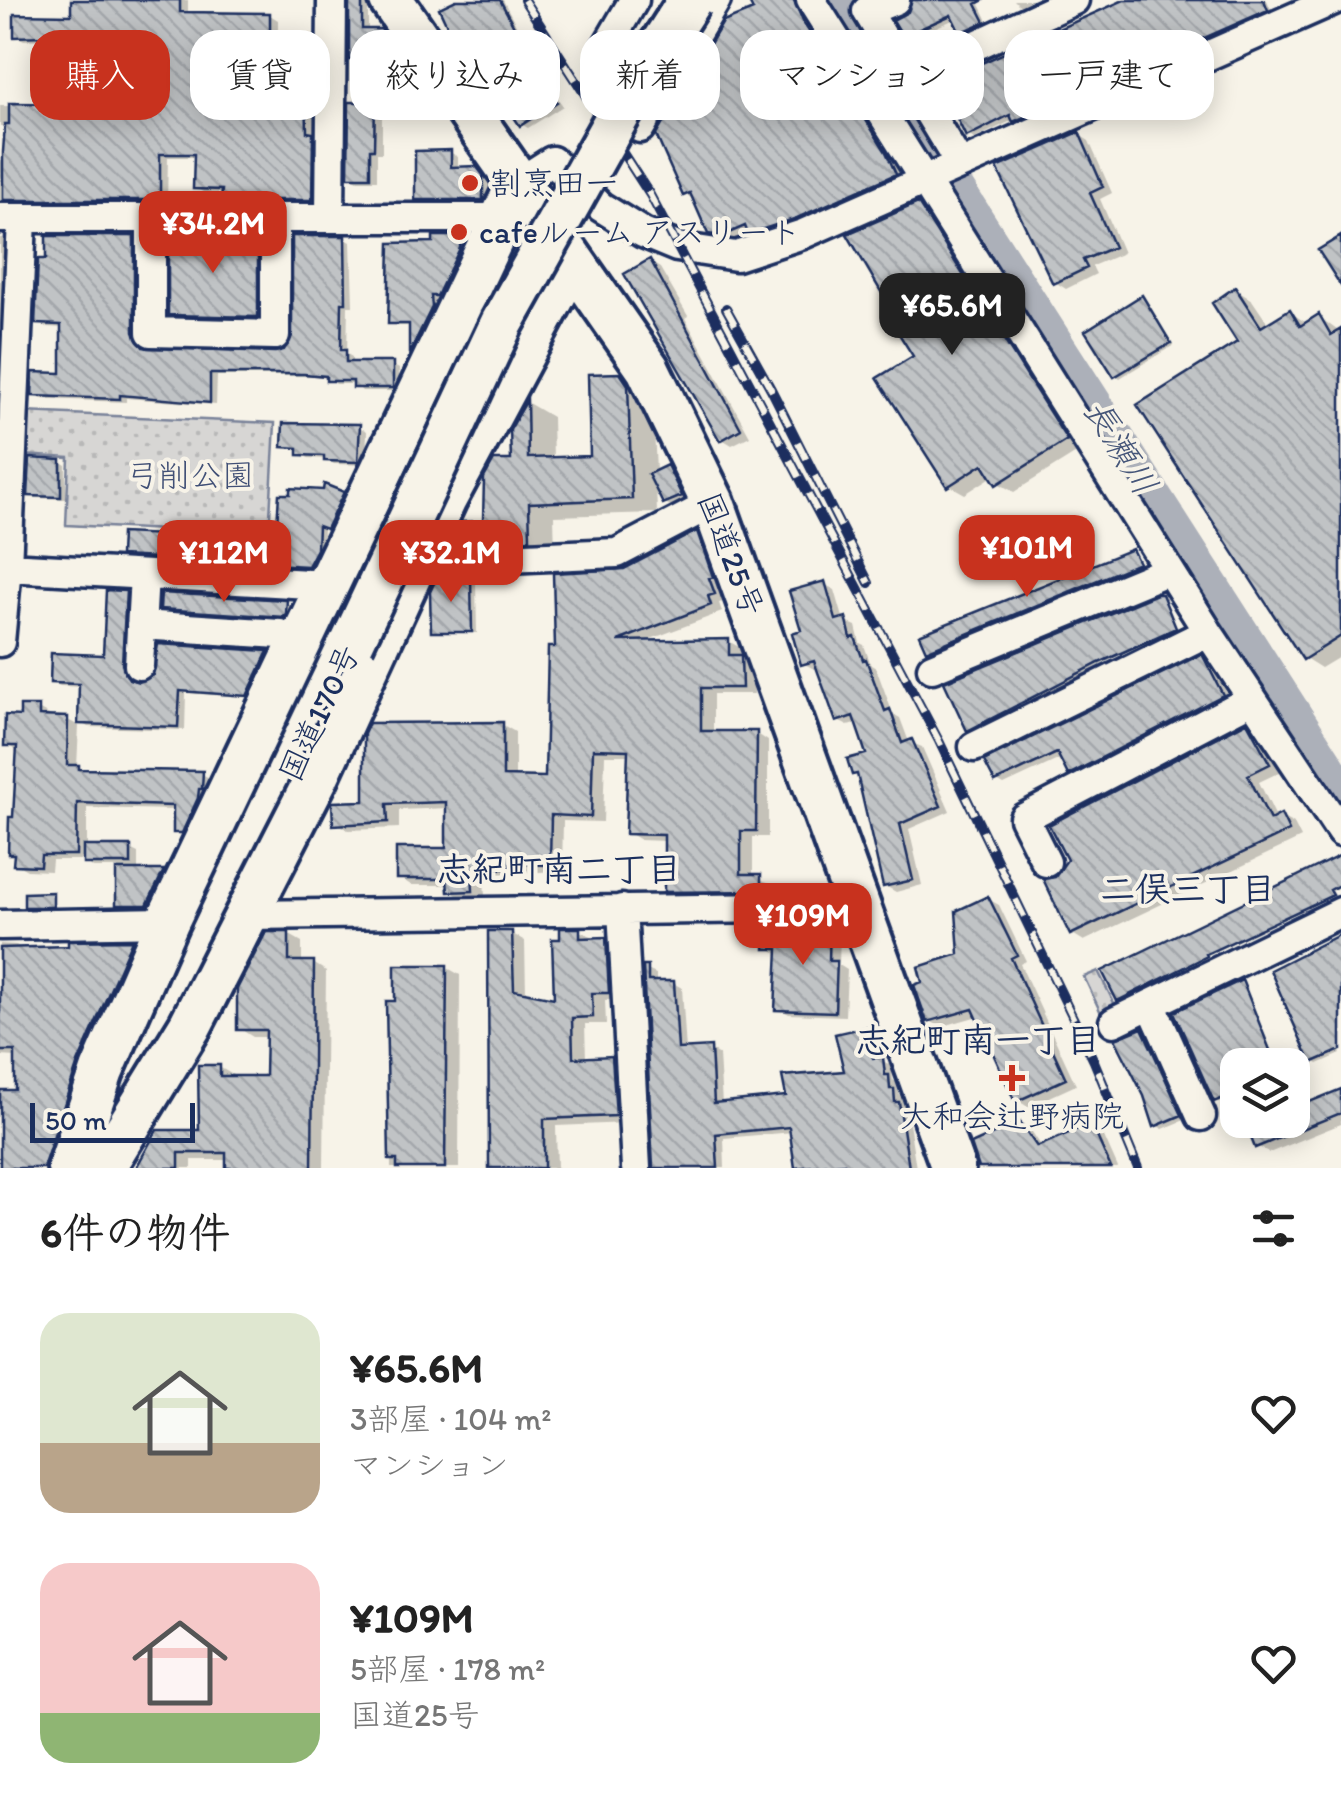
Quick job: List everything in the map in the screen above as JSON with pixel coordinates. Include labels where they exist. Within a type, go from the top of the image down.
[{"type":"highway","name":"国道25号","points":[[391,0],[509,200],[572,262],[648,369],[713,503],[953,1168]]},
{"type":"highway","name":"国道170号","points":[[72,1168],[485,314],[615,75],[664,0]]},
{"type":"highway","name":"国道170号","points":[[100,1168],[174,1019],[328,640],[633,89],[690,0]]},
{"type":"highway","points":[[72,1168],[102,1071],[166,922],[328,640],[327,585],[509,200]]},
{"type":"highway","points":[[100,1168],[190,1026],[316,779],[445,499],[572,262]]},
{"type":"highway","points":[[442,342],[512,374]]},
{"type":"street","points":[[330,218],[332,0]]},
{"type":"street","points":[[634,0],[603,54],[640,128],[716,0]]},
{"type":"street","points":[[811,0],[1208,632],[1341,832]]},
{"type":"street","points":[[879,30],[867,11],[895,0]]},
{"type":"street","points":[[984,41],[1074,0]]},
{"type":"street","points":[[0,642],[11,218],[330,218],[509,200],[552,161],[601,206],[643,233],[677,248],[736,256],[803,234],[1315,4]]},
{"type":"street","points":[[933,120],[959,164]]},
{"type":"street","points":[[151,218],[151,332],[274,335],[275,218]]},
{"type":"street","points":[[416,562],[616,553],[713,503]]},
{"type":"street","points":[[932,668],[1169,570]]},
{"type":"street","points":[[4,582],[144,575],[327,585]]},
{"type":"street","points":[[138,664],[144,575]]},
{"type":"street","points":[[141,625],[328,640]]},
{"type":"street","points":[[974,747],[1208,632]]},
{"type":"street","points":[[1046,862],[1024,818],[1252,699]]},
{"type":"street","points":[[246,914],[859,907]]},
{"type":"street","points":[[622,909],[636,1168]]},
{"type":"street","points":[[1114,1022],[1341,912]]},
{"type":"street","points":[[0,924],[166,922]]},
{"type":"street","points":[[1152,1004],[1201,1116]]},
{"type":"green space","name":"弓削公園","points":[[24,412],[275,423],[269,535],[66,525],[69,458],[22,455]]},
{"type":"green space","points":[[1098,971],[1124,1023],[1109,1030],[1084,977]]},
{"type":"building","points":[[71,0],[180,0],[180,12],[270,13],[270,30],[190,30],[190,120],[307,120],[307,132],[313,133],[312,200],[221,200],[222,190],[193,189],[194,154],[160,154],[160,200],[3,200],[9,103],[30,103],[30,120],[170,120],[170,30],[30,30],[30,36],[14,37],[14,14],[71,15]]},
{"type":"building","points":[[349,0],[362,0],[362,29],[382,30],[350,30],[349,60]]},
{"type":"building","points":[[456,0],[500,0],[516,30],[449,30],[439,8]]},
{"type":"building","points":[[748,0],[794,0],[808,30],[740,30],[740,120],[866,120],[896,174],[797,218],[748,234],[745,226],[722,236],[708,234],[690,193],[683,196],[656,135],[665,120],[720,120],[718,30],[723,22],[753,10]]},
{"type":"building","points":[[912,0],[984,0],[976,4],[985,22],[958,30],[951,15],[918,30],[899,30],[893,20],[908,12]]},
{"type":"building","points":[[1124,0],[1264,0],[1268,10],[1214,34],[1214,30],[1056,30]]},
{"type":"building","points":[[1004,53],[1004,118],[966,137],[958,120],[984,120],[984,62]]},
{"type":"building","points":[[350,102],[350,120],[375,120],[374,149],[370,149],[370,177],[348,177]]},
{"type":"building","points":[[1079,132],[1103,187],[1090,193],[1114,247],[1083,260],[1087,268],[1053,284],[997,168]]},
{"type":"building","points":[[451,150],[451,167],[476,166],[483,175],[483,200],[415,200],[415,151]]},
{"type":"building","points":[[918,203],[1067,440],[996,485],[983,464],[947,487],[877,378],[913,356],[887,315],[893,312],[847,234]]},
{"type":"building","points":[[46,236],[134,236],[134,332],[143,347],[275,352],[284,350],[292,336],[292,236],[345,236],[346,303],[342,303],[341,350],[346,350],[346,362],[393,362],[393,388],[353,388],[353,381],[326,381],[326,376],[304,374],[210,374],[210,403],[120,395],[120,399],[32,396],[33,372],[61,373],[61,325],[35,324],[38,259],[46,259]]},
{"type":"building","points":[[168,236],[258,236],[258,317],[168,315]]},
{"type":"building","points":[[433,236],[466,236],[460,240],[460,248],[437,296],[431,296],[432,307],[409,354],[409,324],[388,324],[390,243],[433,242]]},
{"type":"building","points":[[1341,236],[1341,286],[1318,250]]},
{"type":"building","points":[[650,259],[741,429],[720,441],[624,274]]},
{"type":"building","points":[[1235,287],[1261,327],[1290,309],[1300,326],[1319,314],[1331,335],[1341,329],[1341,636],[1303,660],[1137,405],[1237,342],[1212,303]]},
{"type":"building","points":[[1142,295],[1171,343],[1114,377],[1085,331]]},
{"type":"building","points":[[620,373],[628,385],[632,499],[529,503],[530,539],[452,543],[462,522],[483,521],[484,478],[494,460],[511,460],[510,430],[527,400],[528,458],[590,456],[588,374]]},
{"type":"building","points":[[283,423],[360,424],[358,462],[324,461],[324,456],[298,455],[298,448],[282,447]]},
{"type":"building","points":[[30,458],[61,460],[61,497],[28,496]]},
{"type":"building","points":[[667,465],[682,496],[663,504],[648,474]]},
{"type":"building","points":[[324,484],[344,492],[326,529],[318,526],[317,549],[308,566],[120,556],[121,533],[276,540],[279,494],[290,494],[290,488],[323,490]]},
{"type":"building","points":[[697,531],[713,577],[709,578],[715,594],[708,596],[711,605],[618,641],[729,639],[729,655],[741,655],[742,688],[701,688],[701,731],[757,731],[756,831],[741,831],[741,874],[761,874],[761,891],[664,892],[664,835],[625,834],[628,750],[593,749],[591,817],[551,815],[550,865],[475,868],[473,891],[448,892],[447,879],[396,879],[396,848],[446,848],[446,802],[387,804],[388,822],[333,825],[332,802],[364,801],[364,734],[369,723],[503,722],[503,776],[545,777],[548,647],[555,647],[553,573],[624,569]]},
{"type":"building","points":[[1132,549],[1139,563],[926,651],[919,635]]},
{"type":"building","points":[[471,577],[472,632],[431,632],[430,592],[436,579]]},
{"type":"building","points":[[825,581],[836,620],[846,617],[851,638],[855,637],[863,660],[866,659],[885,711],[890,709],[902,743],[912,739],[941,806],[900,824],[913,880],[883,887],[857,774],[852,775],[847,759],[866,754],[853,716],[836,722],[814,661],[801,665],[792,633],[801,630],[789,591]]},
{"type":"building","points":[[106,590],[126,591],[122,664],[129,679],[139,682],[153,675],[158,644],[268,651],[247,696],[180,691],[178,727],[78,724],[79,684],[50,683],[51,653],[103,655]]},
{"type":"building","points":[[161,593],[287,600],[286,613],[284,617],[160,609]]},
{"type":"building","points":[[1162,594],[1176,628],[967,731],[944,682]]},
{"type":"building","points":[[1202,654],[1223,695],[1068,775],[1057,753],[995,782],[984,761]]},
{"type":"building","points":[[20,706],[39,706],[39,716],[68,717],[67,765],[79,765],[79,769],[203,771],[202,789],[182,833],[173,833],[173,806],[77,803],[76,855],[41,855],[40,866],[13,865],[14,854],[8,854],[9,817],[13,817],[17,746],[4,746],[5,715],[20,716]]},
{"type":"building","points":[[1247,722],[1270,764],[1248,775],[1270,820],[1281,814],[1289,831],[1070,935],[1043,879],[1055,877],[1067,860],[1049,825]]},
{"type":"building","points":[[83,846],[131,846],[131,864],[83,864]]},
{"type":"building","points":[[1341,855],[1341,884],[1330,890],[1333,895],[1117,1001],[1102,971]]},
{"type":"building","points":[[116,870],[164,870],[147,905],[116,905]]},
{"type":"building","points":[[53,892],[53,907],[24,907],[24,893]]},
{"type":"building","points":[[988,896],[1017,955],[1011,958],[1066,1079],[1015,1102],[973,1009],[927,1022],[914,985],[922,982],[918,967],[959,954],[956,911]]},
{"type":"building","points":[[830,925],[829,961],[837,961],[835,1012],[775,1010],[778,949],[765,949],[766,926]]},
{"type":"building","points":[[560,928],[580,928],[580,938],[606,937],[609,993],[592,993],[593,1017],[572,1018],[573,1058],[612,1056],[616,1116],[544,1119],[544,1168],[489,1168],[488,931],[512,931],[514,990],[554,998],[552,939],[560,939]]},
{"type":"building","points":[[266,932],[289,932],[289,961],[314,961],[312,1168],[226,1168],[226,1153],[179,1153],[179,1168],[136,1168],[157,1130],[199,1130],[198,1065],[220,1065],[220,1076],[265,1076],[266,1030],[237,1030],[237,989]]},
{"type":"building","points":[[1341,934],[1341,1050],[1311,1063],[1310,1048],[1304,1048],[1270,970]]},
{"type":"building","points":[[132,940],[78,1063],[43,1168],[0,1168],[0,1090],[15,1090],[15,1051],[0,1051],[0,948]]},
{"type":"building","points":[[395,965],[447,965],[445,1168],[397,1168],[397,1160],[389,1160],[386,1001],[395,1001]]},
{"type":"building","points":[[643,966],[648,966],[648,981],[674,981],[678,1049],[711,1047],[714,1103],[786,1096],[782,1076],[844,1071],[835,1034],[866,1027],[873,1058],[883,1057],[885,1075],[889,1075],[895,1102],[899,1102],[909,1168],[845,1168],[844,1163],[795,1168],[789,1127],[716,1134],[718,1168],[653,1168]]},
{"type":"building","points":[[1242,980],[1269,1048],[1220,1048],[1220,1100],[1214,1102],[1174,1012]]},
{"type":"building","points":[[1142,1028],[1182,1115],[1154,1127],[1144,1096],[1115,1039]]},
{"type":"building","points":[[1341,1089],[1341,1113],[1310,1126],[1310,1102]]},
{"type":"building","points":[[1020,1122],[1037,1147],[1091,1123],[1111,1168],[979,1168],[971,1144]]},
{"type":"building","points":[[1251,1138],[1280,1138],[1255,1148]]},
{"type":"waterway","name":"長瀬川","points":[[837,0],[1341,792]]},
{"type":"railway","points":[[524,0],[650,195],[939,741],[1094,1061],[1138,1168]]},
{"type":"railway","points":[[726,308],[869,583]]},
{"type":"place","name":"割烹田一","points":[[470,183]]},
{"type":"place","name":"cafeルーム アスリート","points":[[459,232]]},
{"type":"place","name":"大和会辻野病院","points":[[1012,1078]]},
{"type":"district","name":"志紀町南二丁目","points":[[559,869]]},
{"type":"district","name":"二俣三丁目","points":[[1188,889]]},
{"type":"district","name":"志紀町南一丁目","points":[[978,1040]]}]
